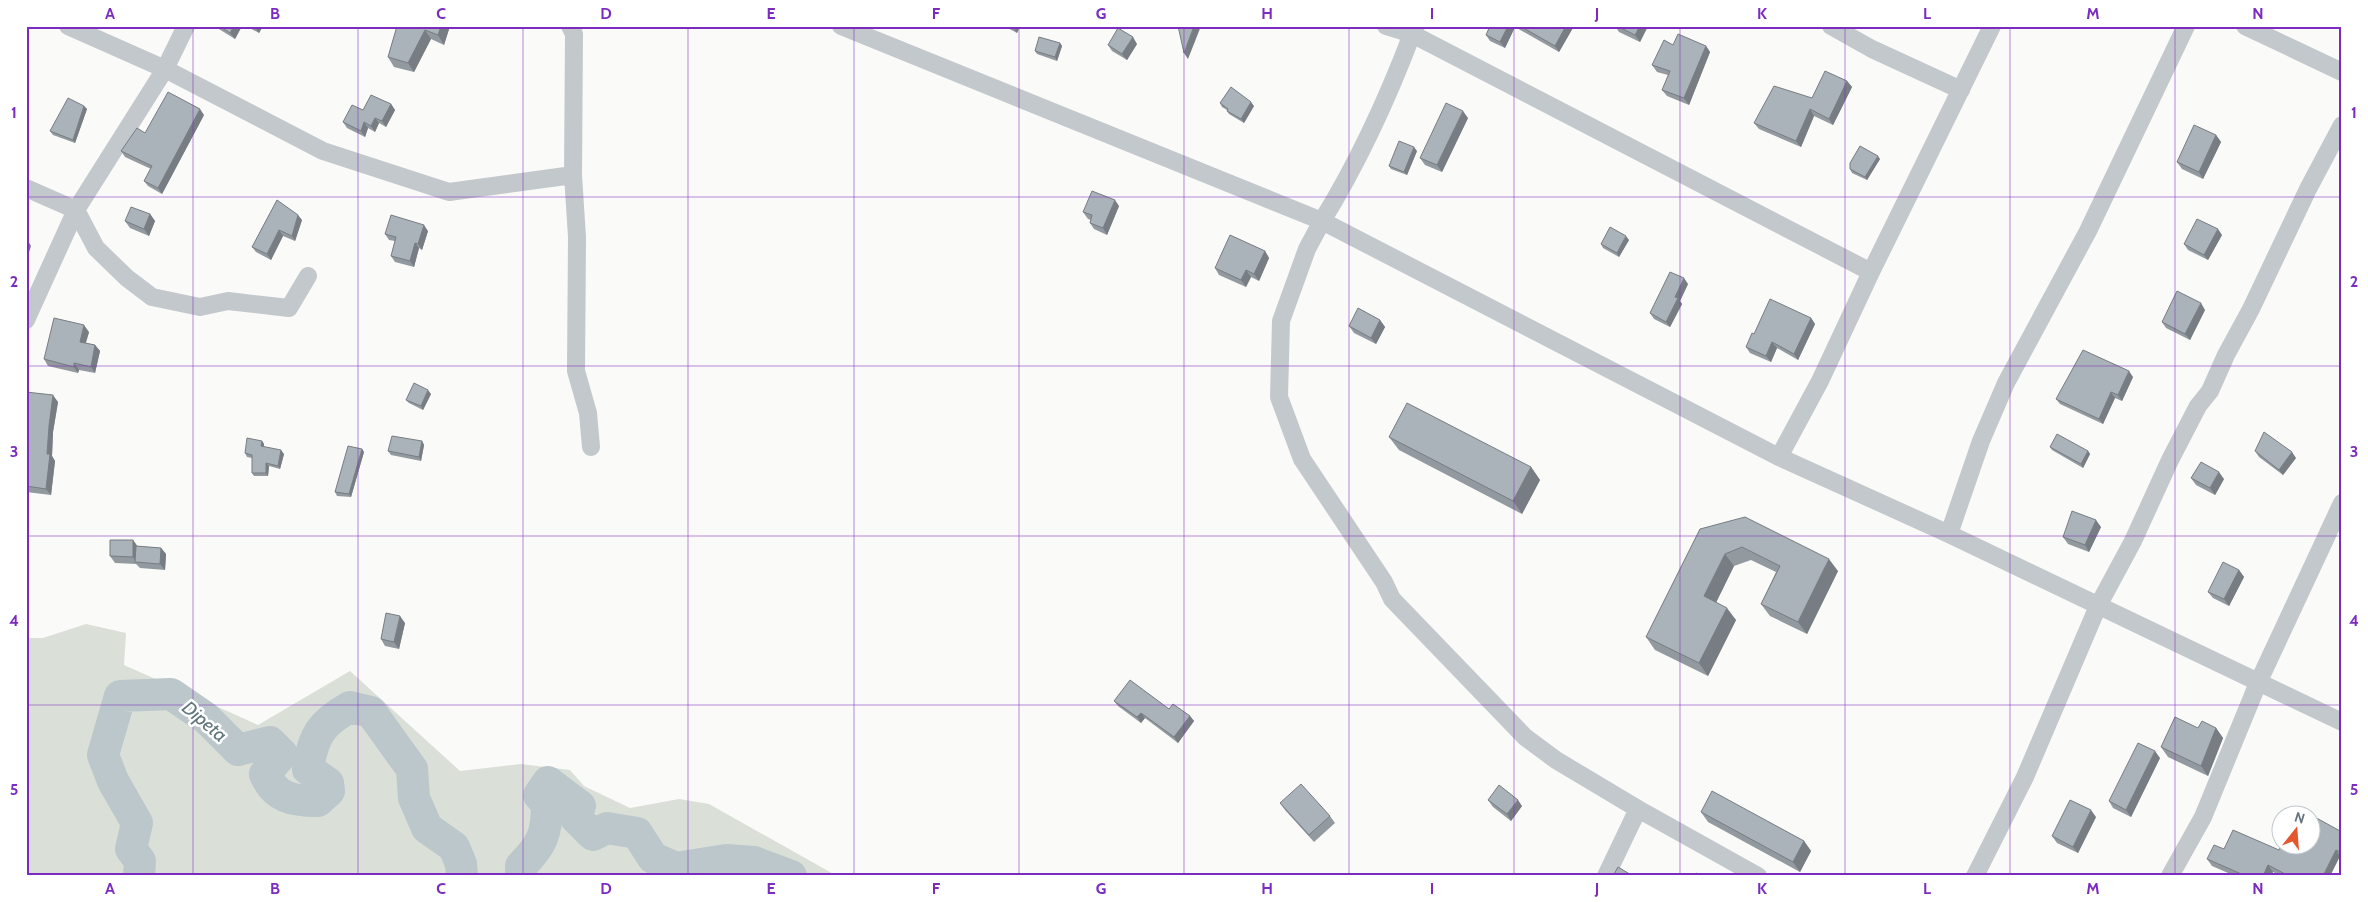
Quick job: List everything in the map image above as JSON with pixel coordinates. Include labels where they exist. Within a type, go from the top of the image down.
[{"type":"street","points":[[68,26],[165,69],[323,151],[449,192],[573,175]]},
{"type":"street","points":[[26,320],[76,210],[165,69],[186,26]]},
{"type":"street","points":[[570,26],[574,34],[573,175],[578,237],[576,371],[588,413],[591,447]]},
{"type":"street","points":[[842,26],[1322,221],[1779,457],[1949,534],[2342,722]]},
{"type":"street","points":[[1386,26],[1414,30],[1871,272]]},
{"type":"street","points":[[1831,26],[1872,49],[1961,90]]},
{"type":"street","points":[[1779,457],[1820,381],[1871,272],[1992,26]]},
{"type":"street","points":[[1949,534],[1981,441],[2006,384],[2088,231],[2186,26]]},
{"type":"street","points":[[2245,26],[2342,72]]},
{"type":"street","points":[[1414,30],[1388,98],[1348,178],[1307,249],[1281,321],[1279,397],[1302,459],[1384,582],[1392,599],[1525,737],[1556,760],[1638,809],[1758,876]]},
{"type":"street","points":[[1975,876],[2025,777],[2098,606],[2133,541],[2190,422],[2210,391],[2308,189],[2342,125]]},
{"type":"street","points":[[26,188],[76,210],[96,248],[127,278],[152,297],[200,307],[228,301],[288,308],[308,276]]},
{"type":"street","points":[[2170,876],[2203,816],[2258,683],[2342,503]]},
{"type":"street","points":[[1606,876],[1638,809]]},
{"type":"shaded area","points":[[86,624],[126,633],[124,665],[258,725],[350,671],[460,771],[521,764],[570,770],[584,786],[630,808],[679,799],[709,804],[837,876],[26,876],[26,638],[43,638]]},
{"type":"building","points":[[220,26],[234,26],[230,33]]},
{"type":"building","points":[[397,26],[441,26],[438,35],[425,30],[408,63],[388,57]]},
{"type":"building","points":[[1178,26],[1194,26],[1184,53]]},
{"type":"building","points":[[1490,26],[1508,26],[1500,42],[1486,35]]},
{"type":"building","points":[[1520,26],[1566,26],[1555,46]]},
{"type":"building","points":[[1617,26],[1640,26],[1635,35]]},
{"type":"building","points":[[1118,28],[1133,37],[1122,54],[1108,45]]},
{"type":"building","points":[[1678,34],[1706,46],[1684,98],[1662,90],[1670,71],[1652,65],[1664,40],[1673,45]]},
{"type":"building","points":[[1039,37],[1060,43],[1055,57],[1035,51]]},
{"type":"building","points":[[1825,71],[1847,81],[1829,119],[1810,109],[1796,141],[1754,123],[1774,86],[1812,98]]},
{"type":"building","points":[[1231,87],[1251,102],[1241,119],[1227,111],[1228,109],[1220,103]]},
{"type":"building","points":[[168,92],[200,109],[158,188],[144,181],[152,166],[121,151],[137,128],[145,133]]},
{"type":"building","points":[[371,95],[391,104],[382,121],[375,118],[371,126],[364,122],[361,131],[343,122],[352,105],[363,110]]},
{"type":"building","points":[[68,98],[84,106],[73,140],[50,131]]},
{"type":"building","points":[[1446,103],[1463,111],[1437,165],[1420,158]]},
{"type":"building","points":[[2194,125],[2216,135],[2199,172],[2177,162]]},
{"type":"building","points":[[1399,141],[1414,147],[1404,172],[1389,166]]},
{"type":"building","points":[[1860,146],[1878,156],[1865,177],[1850,169],[1850,163]]},
{"type":"building","points":[[1092,191],[1115,200],[1103,228],[1090,223],[1092,215],[1083,212]]},
{"type":"building","points":[[277,200],[298,215],[292,236],[279,230],[267,254],[252,247]]},
{"type":"building","points":[[131,207],[150,214],[144,229],[125,221]]},
{"type":"building","points":[[391,215],[424,225],[418,244],[415,243],[410,261],[391,256],[396,237],[385,234]]},
{"type":"building","points":[[2197,219],[2218,229],[2204,255],[2184,244]]},
{"type":"building","points":[[1610,227],[1626,236],[1617,253],[1601,244]]},
{"type":"building","points":[[1230,235],[1265,251],[1254,274],[1246,270],[1241,280],[1215,268]]},
{"type":"building","points":[[1670,272],[1684,278],[1675,297],[1678,298],[1666,322],[1650,313]]},
{"type":"building","points":[[2177,291],[2201,303],[2185,334],[2162,322]]},
{"type":"building","points":[[1770,299],[1811,318],[1794,354],[1772,342],[1766,356],[1746,347]]},
{"type":"building","points":[[1358,308],[1380,320],[1371,338],[1349,326]]},
{"type":"building","points":[[54,318],[84,325],[80,342],[95,345],[91,367],[74,363],[74,367],[44,359]]},
{"type":"building","points":[[2083,350],[2129,371],[2118,395],[2111,392],[2099,419],[2056,399]]},
{"type":"building","points":[[414,383],[428,390],[421,406],[406,400]]},
{"type":"building","points":[[26,392],[53,395],[49,426],[47,454],[50,454],[46,489],[26,486]]},
{"type":"building","points":[[1407,403],[1531,467],[1513,501],[1389,437]]},
{"type":"building","points":[[2264,432],[2292,452],[2279,470],[2255,451]]},
{"type":"building","points":[[2057,434],[2088,451],[2081,464],[2050,447]]},
{"type":"building","points":[[392,436],[422,441],[419,457],[388,451]]},
{"type":"building","points":[[247,438],[262,441],[261,446],[281,450],[278,466],[266,463],[266,473],[252,473],[252,455],[245,453]]},
{"type":"building","points":[[348,446],[362,449],[349,494],[335,492]]},
{"type":"building","points":[[2201,462],[2219,472],[2210,488],[2191,478]]},
{"type":"building","points":[[2072,511],[2096,520],[2085,545],[2063,537]]},
{"type":"building","points":[[1745,517],[1829,559],[1798,622],[1761,604],[1780,566],[1742,547],[1725,554],[1704,596],[1727,608],[1699,663],[1646,637],[1700,529]]},
{"type":"building","points":[[110,540],[133,540],[133,557],[110,556]]},
{"type":"building","points":[[136,546],[161,548],[160,564],[135,562]]},
{"type":"building","points":[[2223,562],[2239,570],[2224,599],[2208,592]]},
{"type":"building","points":[[386,613],[400,616],[394,642],[381,639]]},
{"type":"building","points":[[1130,680],[1169,709],[1173,704],[1190,716],[1174,737],[1141,713],[1137,717],[1114,701]]},
{"type":"building","points":[[2175,717],[2198,728],[2202,721],[2216,728],[2201,766],[2161,747]]},
{"type":"building","points":[[2138,743],[2155,751],[2126,810],[2109,801]]},
{"type":"building","points":[[1301,784],[1330,816],[1309,835],[1280,803]]},
{"type":"building","points":[[1499,785],[1518,800],[1507,814],[1488,800]]},
{"type":"building","points":[[1712,791],[1804,841],[1793,862],[1701,812]]},
{"type":"building","points":[[2070,800],[2091,810],[2073,847],[2052,836]]},
{"type":"building","points":[[2320,820],[2342,832],[2342,853],[2336,850],[2323,876],[2289,876],[2268,865],[2263,876],[2246,876],[2207,859],[2214,845],[2224,849],[2233,830],[2270,846],[2270,854],[2320,854]]},
{"type":"building","points":[[1618,867],[1633,876],[1613,876]]},
{"type":"waterway","name":"Dipeta","points":[[139,876],[140,861],[131,849],[137,823],[113,781],[103,755],[120,696],[171,694],[206,718],[238,750],[270,742],[282,754],[265,774],[269,782],[280,793],[293,799],[301,800],[318,801],[329,791],[328,783],[308,769],[316,739],[325,725],[350,707],[371,712],[412,769],[414,798],[427,828],[454,847],[461,864],[462,876]]},
{"type":"waterway","name":"Dipeta","points":[[521,876],[521,866],[534,852],[542,838],[546,823],[547,804],[539,795],[548,782],[580,806],[575,817],[593,835],[607,828],[637,833],[653,858],[676,868],[726,860],[754,862],[791,876]]}]
